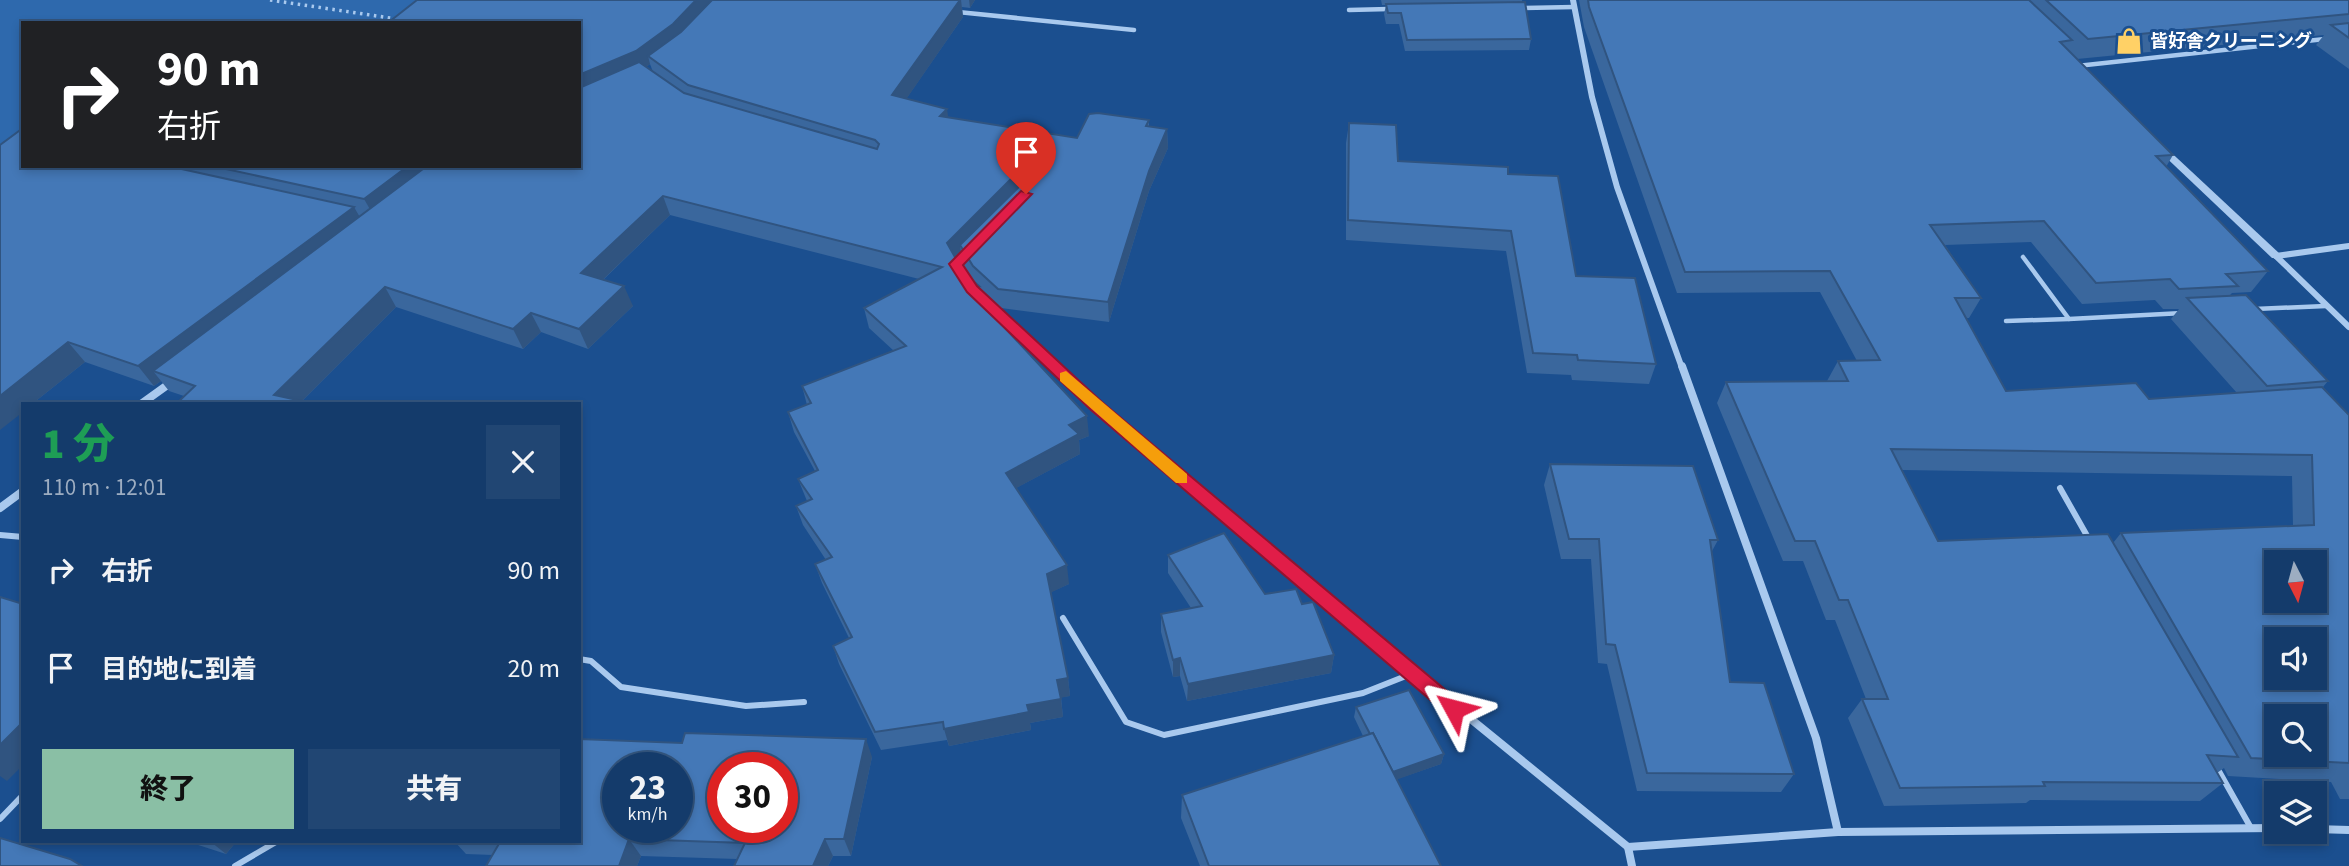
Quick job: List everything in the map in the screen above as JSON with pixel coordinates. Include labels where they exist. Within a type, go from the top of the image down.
[{"type":"street","points":[[1574,4],[1592,97],[1616,187],[1816,738],[1838,832]]},
{"type":"street","points":[[2065,57],[2078,70]]},
{"type":"street","points":[[2146,134],[2349,327]]},
{"type":"street","points":[[2276,256],[2349,246]]},
{"type":"street","points":[[967,281],[1097,406],[1411,674],[1628,847],[1632,866]]},
{"type":"street","points":[[144,402],[183,373]]},
{"type":"street","points":[[0,508],[21,492]]},
{"type":"street","points":[[1628,847],[1838,832],[2264,828]]},
{"type":"street","points":[[2327,829],[2349,830]]},
{"type":"lane","points":[[1508,8],[1574,4]]},
{"type":"lane","points":[[1349,10],[1402,9]]},
{"type":"lane","points":[[952,11],[1134,30]]},
{"type":"lane","points":[[2078,70],[2335,38]]},
{"type":"lane","points":[[2023,257],[2069,318]]},
{"type":"lane","points":[[2245,310],[2326,306]]},
{"type":"lane","points":[[2006,321],[2190,312]]},
{"type":"lane","points":[[2060,488],[2094,549]]},
{"type":"lane","points":[[0,535],[21,537]]},
{"type":"lane","points":[[1063,618],[1126,722],[1164,735],[1363,693],[1411,674]]},
{"type":"lane","points":[[581,659],[591,661],[621,687],[746,706],[804,702]]},
{"type":"lane","points":[[2210,755],[2251,828]]},
{"type":"lane","points":[[0,819],[21,796]]},
{"type":"lane","points":[[235,866],[274,843]]},
{"type":"path","points":[[270,0],[405,20]]},
{"type":"shaded area","points":[[0,0],[428,0],[392,21],[21,21],[21,131],[0,146]]},
{"type":"building","points":[[417,0],[696,0],[673,24],[636,51],[581,74],[581,21],[390,21]]},
{"type":"building","points":[[712,0],[960,0],[892,95],[947,109],[940,116],[1077,138],[1089,114],[1098,113],[1149,120],[1146,126],[1167,129],[1149,171],[1108,302],[998,289],[973,266],[960,245],[1027,179],[1029,174],[1025,169],[1019,171],[947,243],[964,273],[979,286],[965,285],[1087,416],[1069,425],[1079,434],[1006,473],[1067,565],[1047,574],[1068,678],[1057,680],[1061,699],[1027,705],[1029,712],[944,729],[943,722],[875,732],[833,646],[852,637],[815,564],[832,557],[796,506],[812,499],[798,479],[818,470],[788,412],[811,403],[802,386],[906,346],[864,308],[942,267],[663,196],[581,273],[624,286],[579,329],[531,313],[513,329],[385,287],[274,395],[307,402],[178,402],[195,386],[153,371],[424,168],[581,168],[581,87],[639,62],[684,93],[877,149],[879,144],[875,140],[688,85],[648,56],[681,32]]},
{"type":"building","points":[[1588,0],[2029,0],[2072,40],[2060,42],[2173,155],[2156,156],[2268,271],[2226,274],[2238,286],[2179,289],[2170,279],[2096,283],[2044,221],[1930,225],[1981,298],[1955,298],[2006,391],[2136,383],[2149,399],[2322,387],[2349,415],[2349,763],[2327,762],[2327,704],[2264,704],[2264,759],[2251,758],[2121,533],[2314,525],[2312,455],[1891,449],[1938,541],[2108,534],[2238,757],[2207,755],[2223,783],[2043,782],[2045,786],[1900,788],[1862,699],[1888,699],[1848,600],[1839,600],[1815,541],[1795,541],[1726,382],[1848,381],[1838,361],[1880,360],[1830,271],[1685,272]]},
{"type":"building","points":[[2046,0],[2349,0],[2349,14],[2088,39]]},
{"type":"building","points":[[1525,2],[1531,39],[1407,40],[1401,13],[1388,13],[1386,4]]},
{"type":"building","points":[[2349,23],[2349,38],[2331,25]]},
{"type":"building","points":[[1349,123],[1396,125],[1398,161],[1508,167],[1508,174],[1558,176],[1576,276],[1635,278],[1656,364],[1578,360],[1577,355],[1533,353],[1511,231],[1348,220]]},
{"type":"building","points":[[21,129],[21,168],[177,168],[354,207],[138,366],[68,342],[0,396],[0,145]]},
{"type":"building","points":[[221,168],[405,168],[364,199]]},
{"type":"building","points":[[2246,295],[2328,381],[2267,386],[2187,298]]},
{"type":"building","points":[[1550,464],[1693,466],[1718,540],[1710,540],[1730,682],[1764,683],[1794,774],[1647,773],[1615,645],[1606,644],[1599,539],[1569,539]]},
{"type":"building","points":[[1224,533],[1265,594],[1296,589],[1302,604],[1313,602],[1334,655],[1188,684],[1180,658],[1173,660],[1161,614],[1202,606],[1168,555]]},
{"type":"building","points":[[0,597],[21,603],[21,724],[0,745]]},
{"type":"building","points":[[1409,690],[1444,754],[1393,772],[1356,707]]},
{"type":"building","points":[[685,733],[866,739],[844,839],[825,839],[813,866],[734,866],[745,843],[798,843],[798,752],[707,752],[707,842],[693,841],[693,752],[602,752],[602,843],[628,843],[619,866],[486,866],[499,843],[581,843],[581,739],[682,743]]},
{"type":"building","points":[[1373,733],[1441,866],[1209,866],[1182,795]]},
{"type":"building","points":[[0,838],[70,859],[82,866],[0,866]]},
{"type":"slow traffic","points":[[1066,377],[1181,478]]},
{"type":"place","name":"皆好舎クリーニング","points":[[2129,41]]},
{"type":"route","points":[[1026,194],[956,264],[972,289],[1097,406],[1454,709]]}]
